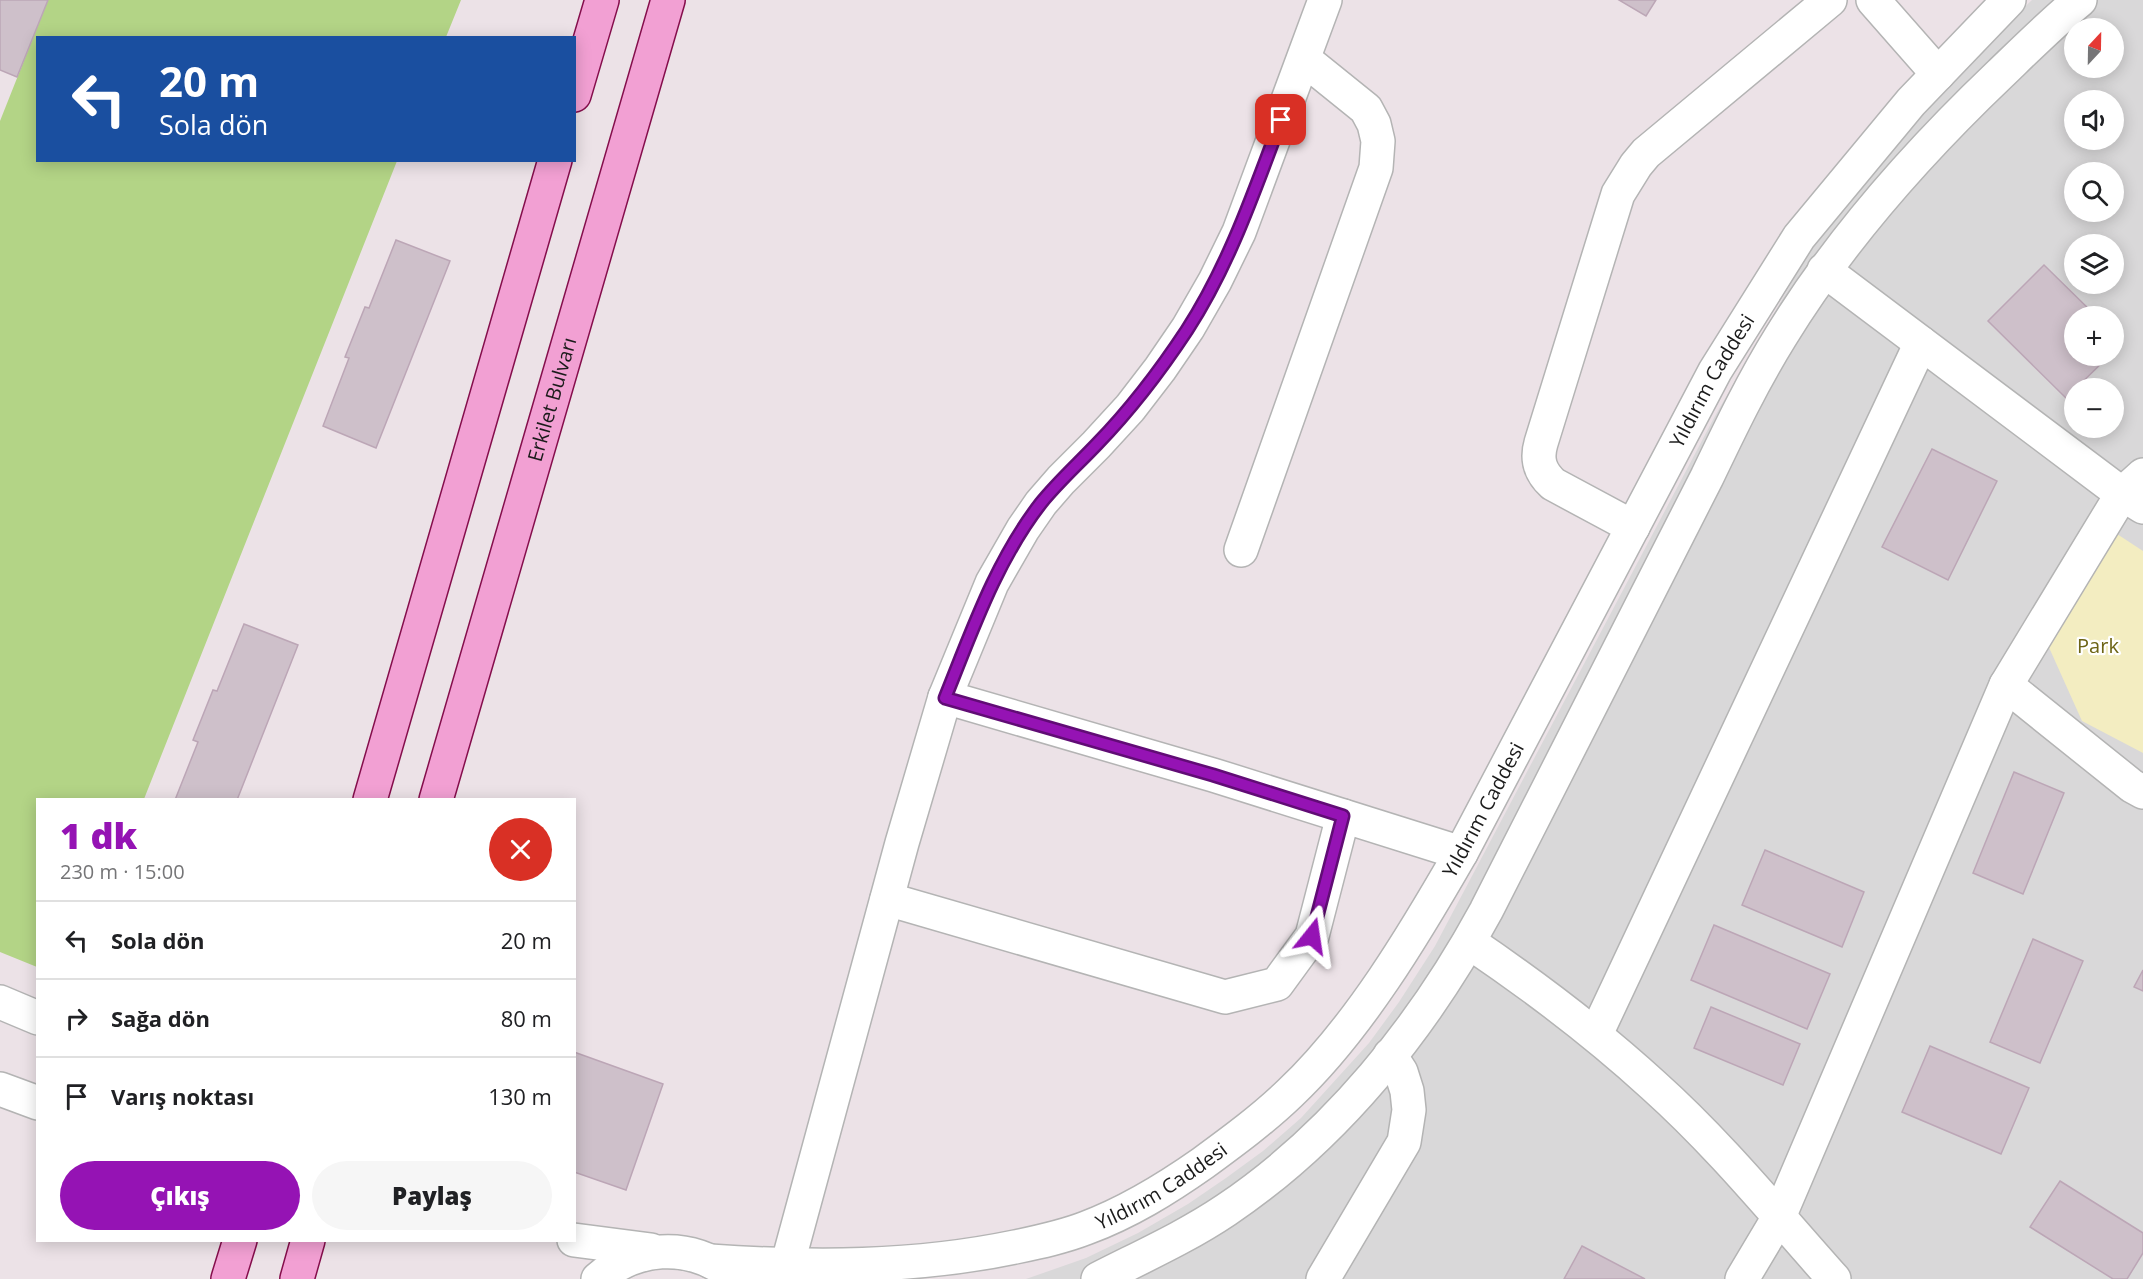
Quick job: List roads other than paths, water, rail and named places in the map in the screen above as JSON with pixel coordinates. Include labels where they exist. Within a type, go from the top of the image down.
[{"type":"main road","points":[[576,88],[602,0]]},
{"type":"main road","name":"Erkilet Bulvarı","points":[[437,798],[668,0]]},
{"type":"main road","points":[[371,798],[554,162]]},
{"type":"main road","points":[[228,1279],[239,1242]]},
{"type":"main road","points":[[297,1279],[307,1242]]},
{"type":"street","points":[[787,1266],[887,899],[945,698],[992,583],[1023,529],[1061,480],[1110,430],[1160,369],[1188,328],[1215,281],[1239,232],[1325,0]]},
{"type":"street","points":[[1633,527],[1553,484],[1546,478],[1538,452],[1612,210],[1627,178],[1646,153],[1830,0]]},
{"type":"street","points":[[1873,0],[1938,74]]},
{"type":"street","name":"Yıldırım Caddesi","points":[[659,1251],[685,1253],[723,1270],[864,1265],[958,1257],[1061,1236],[1085,1229],[1153,1197],[1224,1148],[1292,1092],[1349,1025],[1405,946],[1461,853],[1716,371],[1800,237],[1911,102],[2009,0]]},
{"type":"street","name":"Yıldırım Caddesi","points":[[1098,1279],[1194,1230],[1268,1180],[1308,1146],[1345,1108],[1433,1000],[1469,942],[1742,406],[1780,336],[1824,270],[1865,216],[1909,165],[1955,117],[2080,0]]},
{"type":"street","points":[[1241,550],[1376,168],[1378,154],[1374,124],[1366,109],[1304,59]]},
{"type":"street","points":[[1742,1279],[1779,1217],[2006,685],[2136,492],[1921,343],[1824,270]]},
{"type":"street","points":[[1596,1034],[1921,343]]},
{"type":"street","points":[[2006,685],[2132,786],[2143,792]]},
{"type":"street","points":[[945,698],[1213,775],[1461,853]]},
{"type":"street","points":[[887,899],[1225,997],[1277,984],[1312,936],[1343,816]]},
{"type":"street","points":[[1469,942],[1534,986],[1596,1034],[1655,1086],[1711,1141],[1834,1279]]},
{"type":"street","points":[[0,1002],[36,1017]]},
{"type":"street","points":[[1323,1279],[1404,1142],[1408,1110],[1407,1091],[1401,1072],[1390,1055]]},
{"type":"street","points":[[1,1092],[36,1102]]},
{"type":"street","points":[[576,1240],[659,1251]]},
{"type":"street","points":[[598,1279],[621,1262],[659,1251]]},
{"type":"park label","name":"Park","points":[[2098,646]]}]
